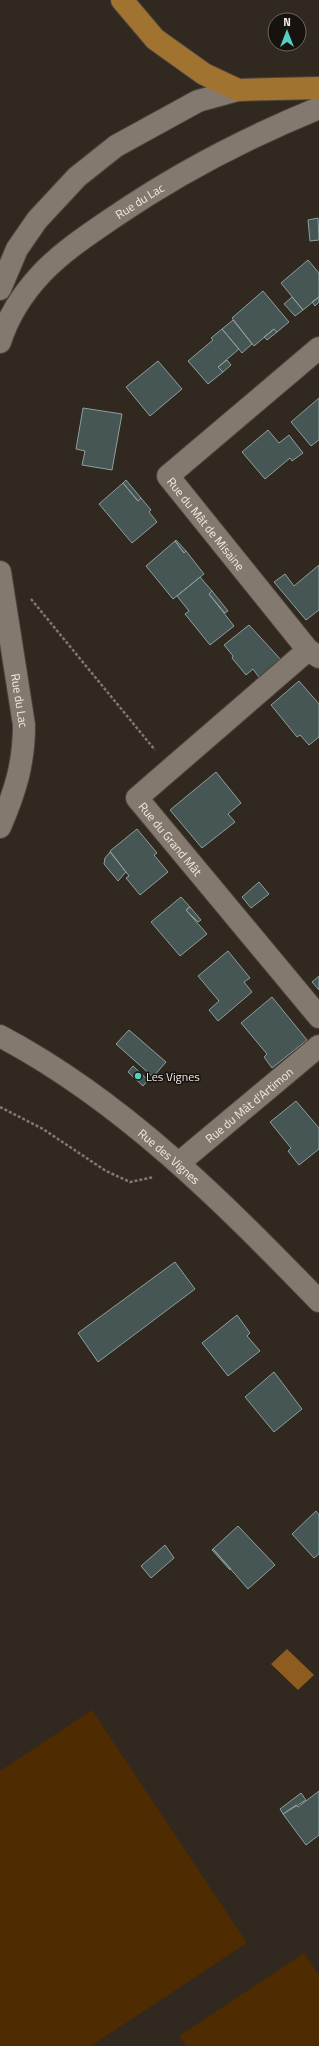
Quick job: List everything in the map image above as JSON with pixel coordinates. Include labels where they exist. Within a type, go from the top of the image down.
[{"type":"main road","points":[[122,0],[155,39],[204,74],[238,90],[319,88]]},
{"type":"street","points":[[0,289],[17,249],[37,220],[77,177],[116,146],[198,101],[238,90]]},
{"type":"street","name":"Rue du Lac","points":[[0,342],[12,313],[42,274],[65,252],[83,238],[143,198],[217,156],[288,121],[319,108]]},
{"type":"street","name":"Rue du Mât de Misaine","points":[[313,653],[168,476],[319,348]]},
{"type":"street","name":"Rue du Lac","points":[[0,572],[24,725],[24,747],[21,768],[15,789],[0,827]]},
{"type":"street","name":"Rue du Grand Mât","points":[[313,653],[171,768],[137,798],[319,1017]]},
{"type":"street","name":"Rue des Vignes","points":[[0,1036],[32,1053],[87,1091],[179,1163],[246,1225],[319,1301]]},
{"type":"street","name":"Rue du Mât d'Artimon","points":[[179,1163],[319,1046]]},
{"type":"path","points":[[49,621],[171,768]]},
{"type":"path","points":[[0,1107],[43,1129],[106,1171],[130,1182],[153,1178],[157,1174]]},
{"type":"shaded area","points":[[287,1649],[314,1675],[298,1690],[271,1664]]},
{"type":"shaded area","points":[[92,1710],[247,1943],[91,2046],[0,2046],[0,1771]]},
{"type":"shaded area","points":[[304,1953],[319,1975],[319,2046],[186,2046],[179,2036]]},
{"type":"building","points":[[318,218],[319,240],[310,241],[308,220]]},
{"type":"building","points":[[308,260],[319,273],[319,297],[303,310],[281,283]]},
{"type":"building","points":[[263,291],[289,322],[277,332],[274,329],[254,346],[232,318]]},
{"type":"building","points":[[292,297],[303,310],[295,316],[284,304]]},
{"type":"building","points":[[319,297],[319,302],[315,306],[312,302]]},
{"type":"building","points":[[233,320],[252,344],[242,353],[222,329]]},
{"type":"building","points":[[222,329],[239,349],[218,367],[223,372],[208,384],[188,361],[213,340],[211,338]]},
{"type":"building","points":[[274,329],[277,332],[267,340],[264,337]]},
{"type":"building","points":[[227,360],[231,365],[223,372],[218,367]]},
{"type":"building","points":[[158,361],[182,389],[150,416],[126,387]]},
{"type":"building","points":[[319,398],[319,440],[311,446],[291,422]]},
{"type":"building","points":[[83,408],[122,414],[112,470],[82,465],[85,451],[76,449]]},
{"type":"building","points":[[268,430],[279,443],[289,435],[303,453],[292,461],[290,458],[265,479],[242,452]]},
{"type":"building","points":[[126,480],[141,498],[138,501],[123,483]]},
{"type":"building","points":[[123,483],[138,501],[141,498],[151,510],[149,512],[157,522],[132,543],[99,504]]},
{"type":"building","points":[[176,540],[186,551],[184,553],[175,541]]},
{"type":"building","points":[[175,541],[184,553],[186,551],[204,574],[173,599],[146,566]]},
{"type":"building","points":[[319,565],[319,610],[306,620],[274,582],[285,574],[294,586]]},
{"type":"building","points":[[200,577],[212,591],[209,594],[234,626],[210,645],[185,614],[189,611],[177,596]]},
{"type":"building","points":[[212,591],[228,611],[225,613],[209,594]]},
{"type":"building","points":[[249,625],[283,662],[261,680],[253,669],[246,675],[232,658],[233,656],[224,645]]},
{"type":"building","points":[[299,681],[319,704],[319,737],[309,745],[300,735],[297,737],[271,705]]},
{"type":"building","points":[[216,772],[241,803],[228,814],[235,822],[202,848],[170,810]]},
{"type":"building","points":[[137,829],[157,853],[154,855],[168,872],[140,895],[126,878],[129,876],[110,851]]},
{"type":"building","points":[[110,852],[126,872],[118,881],[104,864],[105,858]]},
{"type":"building","points":[[259,882],[269,894],[251,908],[242,897]]},
{"type":"building","points":[[181,897],[190,907],[186,910],[207,934],[180,956],[151,922]]},
{"type":"building","points":[[190,907],[201,920],[198,922],[186,910]]},
{"type":"building","points":[[228,951],[250,978],[244,982],[252,992],[218,1021],[209,1010],[219,1001],[198,976]]},
{"type":"building","points":[[319,976],[319,990],[312,982]]},
{"type":"building","points":[[272,997],[307,1040],[272,1068],[264,1057],[267,1054],[241,1023]]},
{"type":"building","points":[[129,1030],[166,1062],[153,1077],[116,1044]]},
{"type":"building","name":"Les Vignes","points":[[133,1066],[148,1080],[143,1086],[128,1072]]},
{"type":"building","points":[[296,1101],[319,1128],[319,1149],[299,1165],[288,1151],[291,1148],[270,1122]]},
{"type":"building","points":[[175,1262],[195,1289],[98,1362],[78,1333]]},
{"type":"building","points":[[237,1315],[250,1333],[247,1336],[260,1351],[228,1376],[202,1343]]},
{"type":"building","points":[[274,1372],[302,1409],[274,1432],[245,1397]]},
{"type":"building","points":[[316,1511],[319,1515],[319,1554],[314,1558],[292,1534]]},
{"type":"building","points":[[238,1526],[275,1565],[248,1589],[213,1549]]},
{"type":"building","points":[[165,1545],[174,1558],[151,1578],[141,1566]]},
{"type":"building","points":[[213,1549],[231,1569],[230,1570],[212,1550]]},
{"type":"building","points":[[319,1791],[319,1835],[306,1845],[283,1814],[296,1805],[298,1807]]},
{"type":"building","points":[[301,1793],[306,1800],[283,1814],[280,1809]]},
{"type":"place","name":"Les Vignes","points":[[138,1076]]}]
